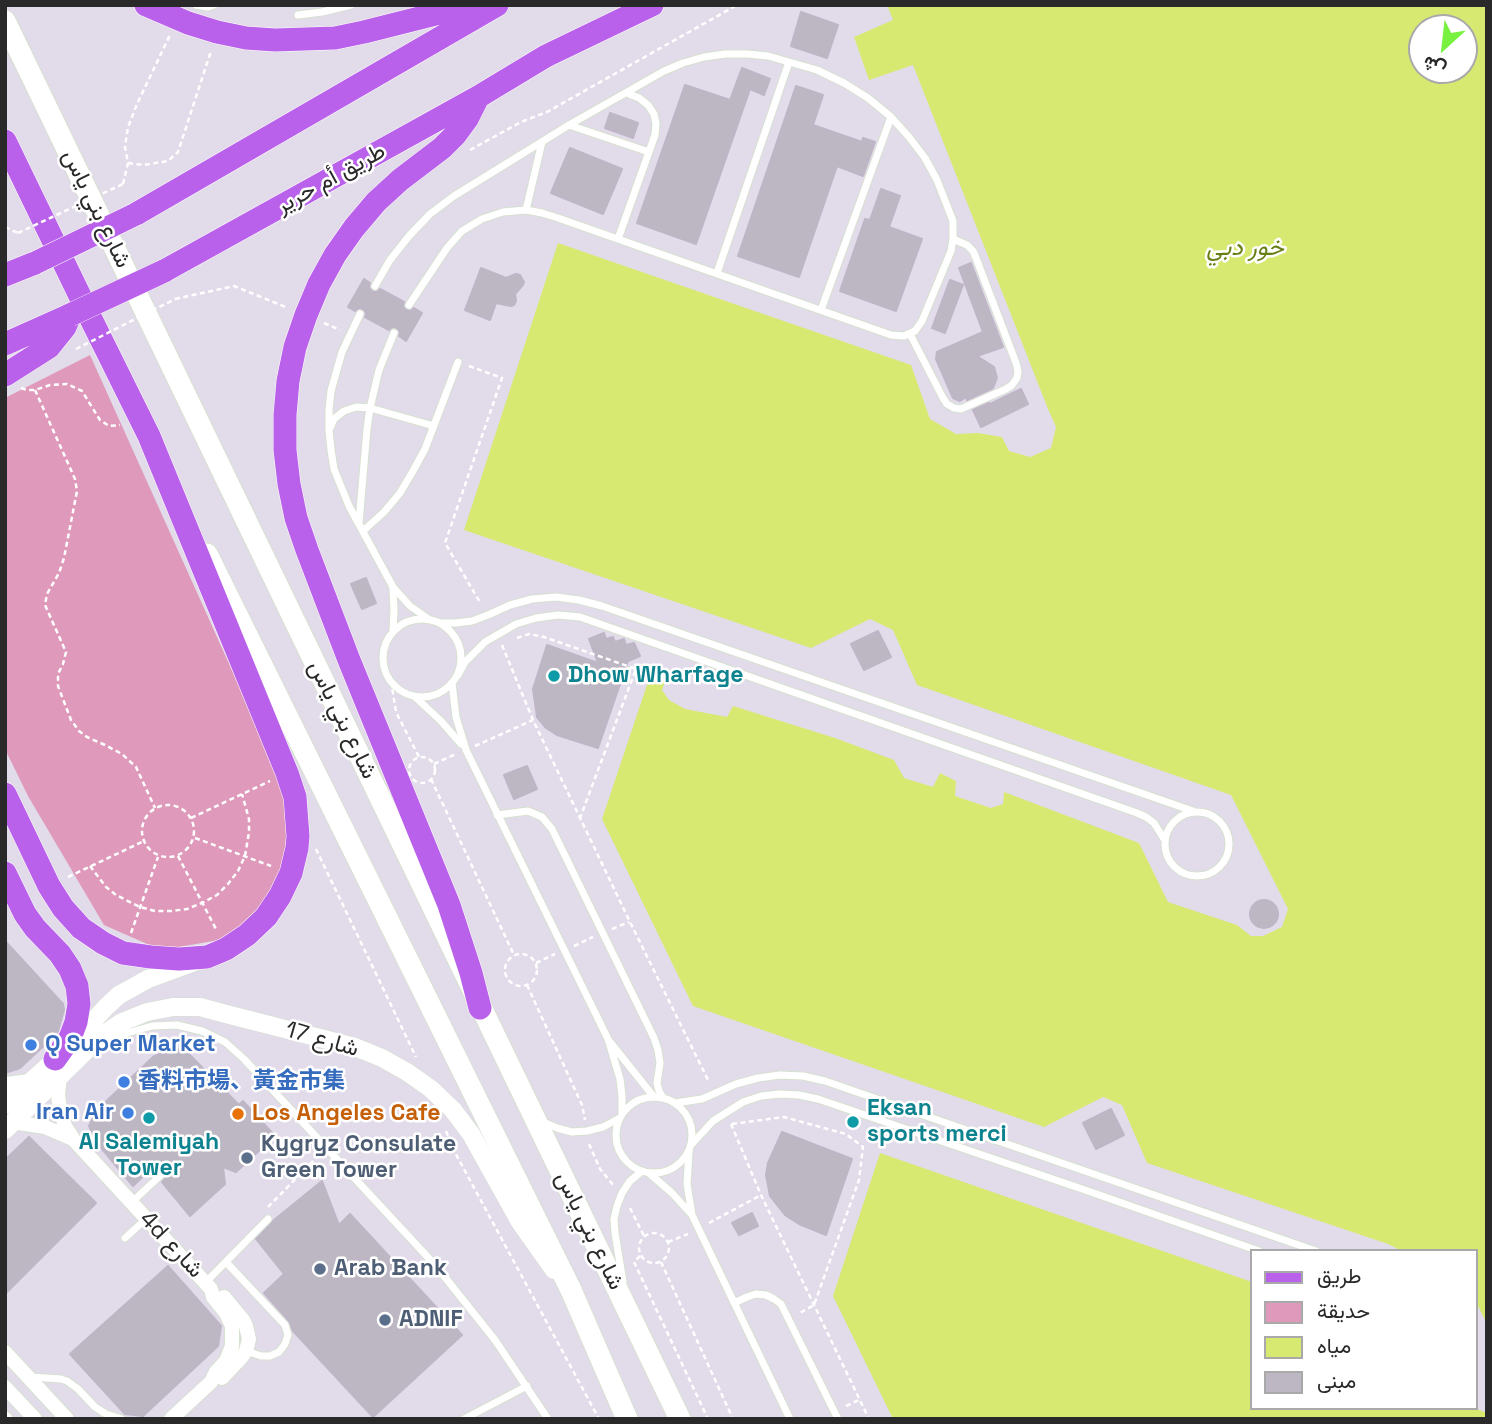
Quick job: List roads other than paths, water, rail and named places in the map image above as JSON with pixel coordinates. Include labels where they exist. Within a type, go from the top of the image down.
[{"type":"main road","points":[[146,5],[187,12],[216,32],[275,40],[335,38],[471,5]]},
{"type":"main road","points":[[5,275],[136,214],[497,5]]},
{"type":"main road","name":"طريق أم حرير","points":[[5,344],[164,271],[478,97],[546,56],[652,5]]},
{"type":"main road","name":"شارع بني ياس","points":[[5,21],[680,1419]]},
{"type":"main road","points":[[478,97],[456,134],[376,202],[354,228],[319,284],[295,347],[288,381],[285,450],[296,518],[349,660],[449,905],[480,1008]]},
{"type":"main road","name":"شارع بني ياس","points":[[5,141],[571,1290],[627,1419]]},
{"type":"main road","points":[[5,261],[35,263]]},
{"type":"main road","points":[[10,380],[49,347],[65,327],[70,315]]},
{"type":"main road","points":[[5,794],[49,886],[63,908],[81,928],[124,953],[170,958],[217,953],[247,935],[266,917],[291,873],[298,836],[295,797],[288,773],[146,430]]},
{"type":"main road","points":[[5,873],[25,914],[71,969],[77,986],[79,1004],[76,1022],[63,1067]]},
{"type":"street","name":"شارع 17","points":[[5,1105],[31,1081],[63,1067],[83,1032],[119,995],[148,979],[217,953]]},
{"type":"street","name":"شارع 17","points":[[9,1126],[63,1067],[122,1022],[147,1012],[173,1007],[200,1007],[355,1047],[407,1072],[431,1089],[453,1111],[471,1134],[530,1238],[571,1290]]},
{"type":"street","name":"4d شارع","points":[[63,1067],[58,1094],[65,1126],[74,1140],[146,1219],[208,1286],[222,1294],[243,1320],[249,1339],[239,1348]]},
{"type":"street","points":[[5,1084],[31,1081]]},
{"type":"street","name":"4d شارع","points":[[9,1126],[45,1127],[74,1140]]},
{"type":"street","points":[[171,1419],[211,1382],[239,1348]]},
{"type":"street","points":[[5,1352],[67,1419]]},
{"type":"street","points":[[5,1387],[35,1419]]},
{"type":"lane","points":[[187,12],[214,5]]},
{"type":"lane","points":[[298,15],[351,5]]},
{"type":"lane","points":[[375,286],[402,244],[430,215],[454,196],[569,125],[664,71],[704,57],[725,54],[768,57],[817,70],[868,99],[891,117],[925,158],[953,221],[951,251],[922,321],[915,331],[904,336],[891,335],[618,239],[526,210],[503,212],[482,219],[462,231],[447,248],[409,305]]},
{"type":"lane","points":[[717,274],[789,62]]},
{"type":"lane","points":[[618,239],[649,152],[656,124],[648,104],[627,93]]},
{"type":"lane","points":[[821,310],[891,117]]},
{"type":"lane","points":[[569,125],[649,152]]},
{"type":"lane","points":[[526,210],[542,142]]},
{"type":"lane","points":[[910,334],[943,398],[954,408],[961,408],[1006,389],[1017,378],[1016,363],[973,251],[953,239]]},
{"type":"lane","points":[[360,314],[349,334],[331,391],[329,430],[334,469],[341,488],[393,587],[410,606],[430,620]]},
{"type":"lane","points":[[361,527],[370,408],[379,370],[394,333]]},
{"type":"lane","points":[[361,527],[384,512],[413,471],[425,449],[458,362]]},
{"type":"lane","points":[[329,430],[334,419],[344,411],[356,407],[370,408],[434,426]]},
{"type":"lane","points":[[393,587],[393,632]]},
{"type":"lane","points":[[440,623],[472,621],[532,599],[556,597],[602,606],[1214,816],[1227,832],[1228,853],[1223,863],[1205,875],[1184,874],[1168,860],[1164,850],[1164,839],[1174,820],[1193,811]]},
{"type":"lane","points":[[458,675],[461,665],[459,645],[455,636],[440,623],[420,619],[410,621],[393,632],[385,647],[384,665],[391,681],[405,693],[422,697],[439,693],[452,683],[458,675],[474,652],[485,642],[516,624],[558,615],[580,617],[1137,813],[1154,823],[1164,839]]},
{"type":"lane","points":[[452,683],[456,717],[466,750],[608,1039],[620,1079],[622,1096],[615,1132],[617,1144],[621,1156],[630,1165],[650,1174],[659,1174],[677,1167],[713,1121],[743,1102],[761,1096],[799,1094],[1253,1249]]},
{"type":"lane","points":[[851,712],[857,694]]},
{"type":"lane","points":[[414,696],[441,721],[466,750]]},
{"type":"lane","points":[[498,815],[528,811],[536,813],[548,822],[654,1038],[660,1063],[657,1083],[663,1098]]},
{"type":"lane","points":[[63,1067],[127,1033],[152,1026],[177,1025],[202,1031],[225,1042],[436,1266],[495,1340],[548,1419]]},
{"type":"lane","points":[[608,1039],[654,1097]]},
{"type":"lane","points":[[676,1103],[716,1094],[736,1084],[758,1078],[803,1076],[825,1081],[1310,1249]]},
{"type":"lane","points":[[531,1112],[543,1122],[572,1132],[603,1127],[642,1098],[663,1098],[676,1103],[684,1111],[693,1133],[688,1184],[692,1215]]},
{"type":"lane","points":[[628,1311],[614,1219],[622,1193],[641,1172]]},
{"type":"lane","points":[[1085,1190],[1091,1173]]},
{"type":"lane","points":[[131,1202],[162,1174]]},
{"type":"lane","points":[[650,1174],[692,1215],[790,1419]]},
{"type":"lane","points":[[125,1238],[146,1219]]},
{"type":"lane","points":[[208,1286],[226,1262],[268,1219]]},
{"type":"lane","points":[[226,1262],[285,1325],[288,1335],[285,1345],[270,1356],[261,1356],[239,1348]]},
{"type":"lane","points":[[734,1303],[756,1294],[766,1295],[781,1304],[838,1419]]},
{"type":"lane","points":[[28,1377],[67,1381],[95,1408],[122,1419]]},
{"type":"lane","points":[[464,1419],[527,1386]]},
{"type":"lane","points":[[5,1414],[10,1419]]},
{"type":"water","name":"خور دبي","points":[[887,5],[1487,5],[1487,1324],[1478,1306],[1478,1249],[1398,1249],[1147,1163],[1122,1105],[1103,1097],[1044,1127],[693,1006],[602,819],[651,673],[665,681],[662,690],[669,700],[685,709],[727,717],[733,706],[894,760],[904,778],[933,787],[940,773],[956,781],[955,796],[991,808],[1003,804],[1004,792],[1139,843],[1168,902],[1237,925],[1251,936],[1263,936],[1282,927],[1288,909],[1231,795],[917,685],[893,630],[870,619],[811,648],[464,530],[558,243],[911,365],[930,419],[956,434],[978,433],[1002,437],[1009,451],[1030,457],[1051,448],[1056,427],[913,65],[869,80],[854,37],[893,20]]},
{"type":"water","points":[[880,1153],[1250,1281],[1250,1410],[1478,1410],[1487,1413],[1487,1419],[893,1419],[833,1296]]},
{"type":"place","name":"Dhow Wharfage","points":[[554,676]]},
{"type":"place","name":"Q Super Market","points":[[31,1045]]},
{"type":"place","name":"香料市場、黃金市集","points":[[124,1082]]},
{"type":"place","name":"Iran Air","points":[[128,1113]]},
{"type":"place","name":"Los Angeles Cafe","points":[[238,1114]]},
{"type":"place","name":"Al Salemiyah Tower","points":[[149,1118]]},
{"type":"place","name":"Eksan sports merci","points":[[853,1122]]},
{"type":"place","name":"Kygryz Consulate Green Tower","points":[[247,1158]]},
{"type":"place","name":"Arab Bank","points":[[320,1269]]},
{"type":"place","name":"ADNIF","points":[[385,1320]]}]
